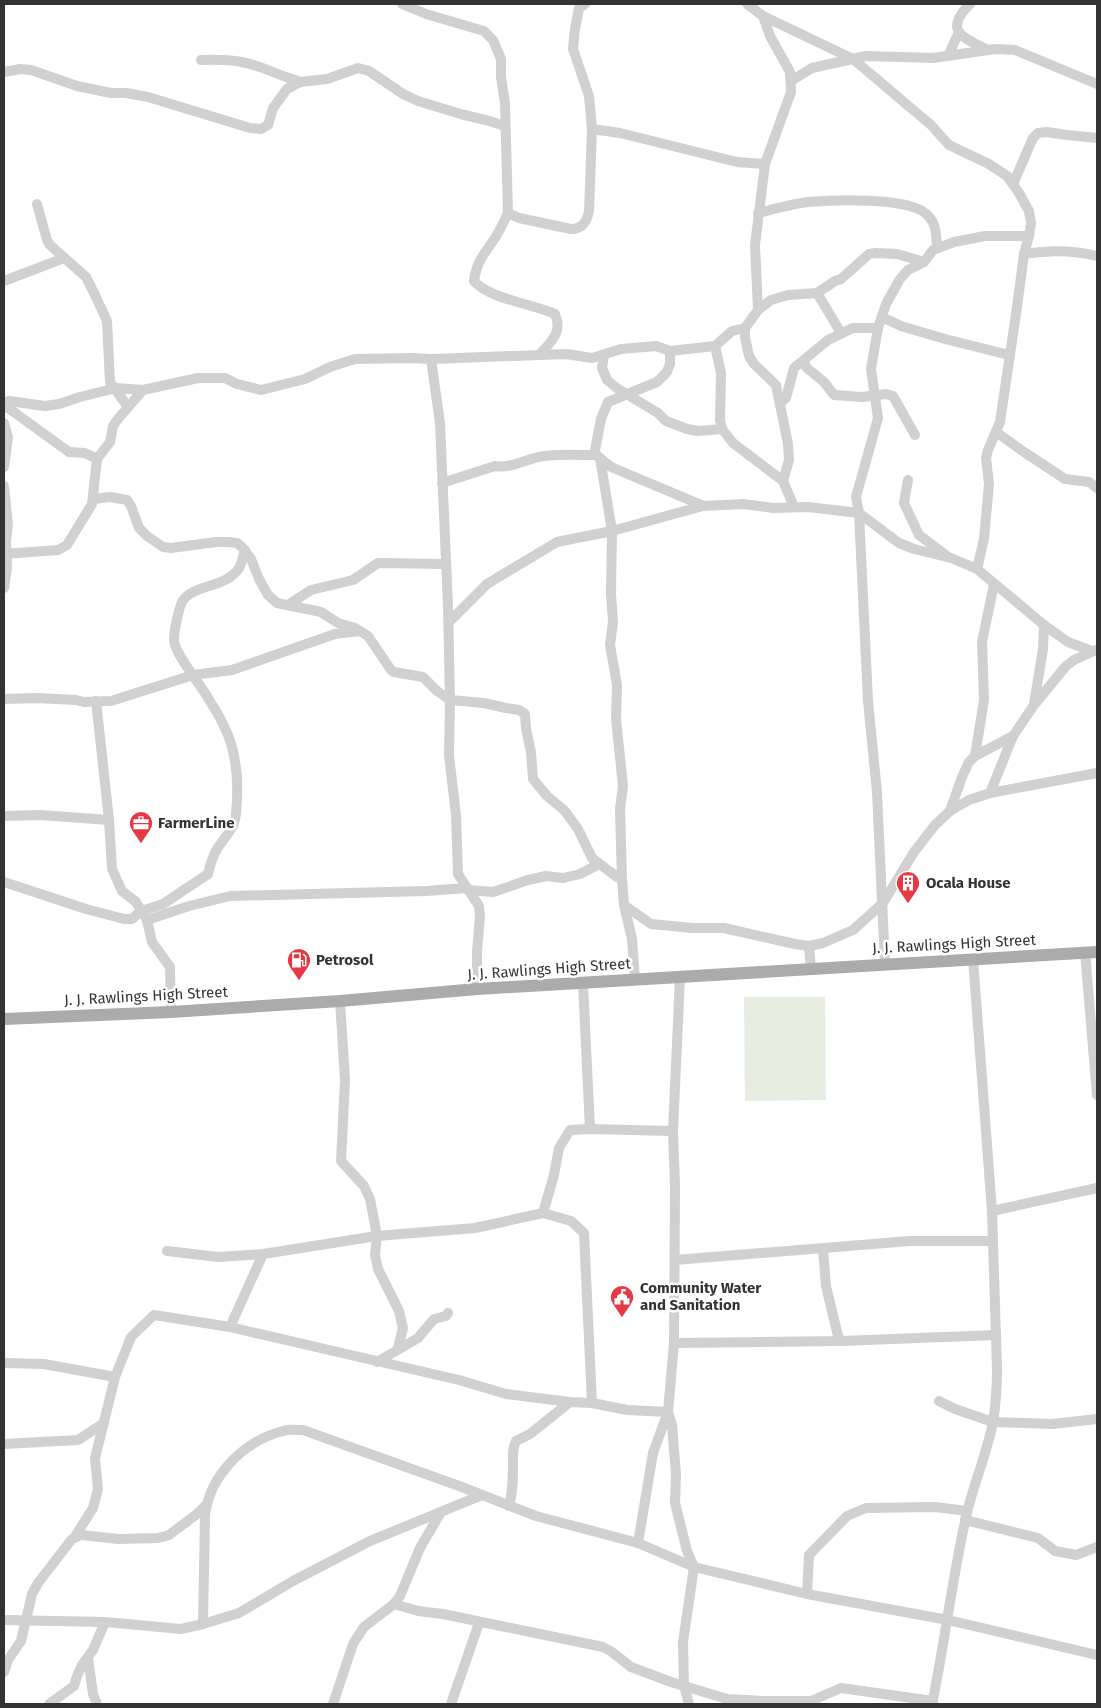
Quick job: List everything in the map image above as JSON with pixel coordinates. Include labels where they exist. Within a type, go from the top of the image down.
[{"type":"main road","name":"J. J. Rawlings High Street","points":[[4,1020],[171,1012],[340,1001],[477,989],[1091,952]]},
{"type":"street","points":[[402,4],[426,14],[484,31],[493,40],[501,59],[501,76],[505,103],[508,213],[479,260],[474,281],[479,286],[498,295],[555,314],[557,321],[556,335],[564,349],[574,355]]},
{"type":"street","points":[[508,213],[519,218],[571,229],[579,228],[585,223],[589,211],[592,129],[589,96],[573,49],[579,8],[585,4]]},
{"type":"street","points":[[747,4],[763,16],[853,59],[931,125],[949,145],[988,164],[1007,176],[1029,211],[1031,223],[1024,254],[1018,308],[1009,355],[1000,422],[986,458],[989,484],[984,539],[977,570]]},
{"type":"street","points":[[948,56],[959,32],[957,20],[970,4]]},
{"type":"street","points":[[758,310],[755,245],[765,164],[791,92],[790,72],[770,36],[763,16]]},
{"type":"street","points":[[959,32],[968,40],[988,50]]},
{"type":"street","points":[[791,80],[812,68],[866,56],[933,58],[995,49],[1015,50],[1097,84]]},
{"type":"street","points":[[201,60],[230,59],[240,61],[257,65],[300,82]]},
{"type":"street","points":[[4,72],[20,69],[31,70],[76,86],[111,93],[126,92],[148,97],[250,128],[260,129],[268,125],[273,108],[287,89],[300,82],[327,79],[358,68],[418,101],[505,126]]},
{"type":"street","points":[[592,129],[620,133],[736,162],[765,164]]},
{"type":"street","points":[[1012,184],[1033,138],[1038,133],[1047,132],[1097,138]]},
{"type":"street","points":[[758,213],[806,202],[897,203],[926,213],[936,228],[937,248]]},
{"type":"street","points":[[37,204],[50,245],[86,277],[106,318],[110,382],[128,406]]},
{"type":"street","points":[[886,964],[877,792],[868,701],[859,513],[856,498],[878,418],[871,369],[878,328],[886,304],[900,279],[908,270],[924,262],[933,250],[954,242],[985,236],[1029,236]]},
{"type":"street","points":[[1024,254],[1047,250],[1076,251],[1097,256]]},
{"type":"street","points":[[783,481],[789,460],[788,444],[776,385],[758,368],[749,356],[745,337],[746,328],[758,310],[771,300],[788,295],[817,293],[841,279],[869,254],[897,254],[924,262]]},
{"type":"street","points":[[4,281],[64,258]]},
{"type":"street","points":[[758,287],[771,300]]},
{"type":"street","points":[[817,293],[841,333]]},
{"type":"street","points":[[882,317],[901,326],[1009,355]]},
{"type":"street","points":[[97,459],[85,454],[68,452],[4,404],[9,401],[45,406],[116,388],[143,390],[198,378],[216,377],[225,378],[237,384],[261,390],[306,379],[330,367],[355,359],[431,359],[540,354],[574,355],[592,358],[621,348],[656,346],[670,350],[715,346],[732,331],[746,328]]},
{"type":"street","points":[[780,403],[786,398],[794,368],[828,340],[853,328],[878,328]]},
{"type":"street","points":[[540,354],[556,335]]},
{"type":"street","points":[[715,346],[721,373],[720,420],[722,429],[734,443],[783,481],[793,500],[794,507]]},
{"type":"street","points":[[635,980],[632,939],[624,905],[622,879],[620,809],[623,786],[616,719],[617,685],[610,645],[613,622],[611,594],[612,531],[598,456],[595,450],[601,419],[608,402],[656,382],[667,372],[670,364],[670,350]]},
{"type":"street","points":[[604,355],[602,368],[607,380],[666,420],[687,429],[698,431],[722,429]]},
{"type":"street","points":[[431,359],[440,423],[448,622],[449,755],[456,814],[456,860],[458,874],[479,906],[477,989]]},
{"type":"street","points":[[803,361],[807,368],[824,382],[834,395],[862,398],[886,394],[893,396],[915,435]]},
{"type":"street","points":[[5,547],[58,550],[63,547],[75,532],[94,499],[97,459],[110,442],[113,426],[143,390]]},
{"type":"street","points":[[4,423],[8,437],[4,466]]},
{"type":"street","points":[[996,432],[1065,479],[1089,482],[1097,488]]},
{"type":"street","points":[[442,483],[495,466],[501,467],[533,458],[546,456],[598,456],[611,467],[704,506]]},
{"type":"street","points":[[908,480],[904,503],[918,535],[951,558],[977,570],[1044,625],[1068,642],[1095,650]]},
{"type":"street","points":[[4,486],[8,525],[5,547],[7,568],[4,588]]},
{"type":"street","points":[[94,499],[110,497],[127,500],[139,528],[163,547],[171,548],[228,542],[237,544],[245,550],[268,596],[277,603],[321,612],[338,623],[360,631],[368,636],[377,647],[390,670],[423,677],[436,691],[450,700],[484,703],[519,710],[525,714],[533,779],[547,796],[564,810],[578,829],[592,858],[617,878],[622,879]]},
{"type":"street","points":[[448,622],[487,584],[557,542],[612,531],[704,506],[743,504],[773,508],[794,507],[859,513],[899,543],[914,549],[951,558]]},
{"type":"street","points":[[914,549],[918,535]]},
{"type":"street","points":[[144,915],[208,874],[217,848],[234,826],[237,789],[236,766],[231,741],[212,704],[181,656],[174,640],[182,601],[188,595],[223,582],[236,572],[240,567],[245,550]]},
{"type":"street","points":[[288,605],[311,590],[349,581],[378,563],[446,564]]},
{"type":"street","points":[[240,567],[255,569]]},
{"type":"street","points":[[975,756],[984,700],[982,642],[994,584]]},
{"type":"street","points":[[1034,705],[1043,648],[1044,625]]},
{"type":"street","points":[[4,699],[36,698],[84,702],[111,701],[193,676],[232,670],[335,634],[360,631]]},
{"type":"street","points":[[990,793],[1014,736],[1034,705],[1066,666],[1095,650]]},
{"type":"street","points":[[96,701],[109,820],[112,869],[122,891],[136,902],[144,915],[152,942],[170,967],[171,1012]]},
{"type":"street","points":[[950,811],[969,762],[975,756],[1014,736]]},
{"type":"street","points":[[624,905],[650,924],[692,928],[724,928],[809,946],[854,930],[883,903],[914,852],[935,825],[950,811],[969,800],[990,793],[1097,773]]},
{"type":"street","points":[[4,816],[40,815],[109,820]]},
{"type":"street","points":[[4,882],[86,909],[124,919],[132,919],[230,896],[468,889],[493,892],[546,876],[563,878],[580,874],[599,864]]},
{"type":"street","points":[[809,946],[811,969]]},
{"type":"street","points":[[1091,952],[1097,1095]]},
{"type":"street","points":[[394,1604],[418,1611],[443,1614],[602,1647],[612,1652],[631,1667],[727,1699],[812,1701],[840,1688],[933,1702],[948,1620],[951,1589],[966,1516],[993,1422],[997,1389],[992,1211],[974,959]]},
{"type":"street","points":[[638,1543],[653,1453],[668,1412],[674,1343],[673,1132],[680,977]]},
{"type":"street","points":[[583,983],[590,1129]]},
{"type":"street","points":[[340,1001],[345,1080],[341,1162],[364,1186],[370,1199],[377,1236],[375,1255],[378,1269],[399,1311],[403,1328],[398,1348]]},
{"type":"street","points":[[543,1213],[560,1148],[570,1130],[673,1132]]},
{"type":"street","points":[[992,1211],[1097,1188]]},
{"type":"street","points":[[167,1251],[218,1257],[263,1254],[377,1236],[475,1228],[543,1213],[571,1221],[584,1233],[592,1403]]},
{"type":"street","points":[[674,1260],[910,1241],[992,1241]]},
{"type":"street","points":[[824,1249],[828,1294],[838,1336],[841,1341]]},
{"type":"street","points":[[230,1327],[263,1254]]},
{"type":"street","points":[[377,1362],[418,1338],[434,1319],[448,1314]]},
{"type":"street","points":[[76,1536],[92,1508],[98,1489],[95,1458],[115,1377],[131,1338],[154,1315],[230,1327],[459,1380],[506,1394],[592,1403],[627,1410],[668,1412]]},
{"type":"street","points":[[403,1328],[418,1338]]},
{"type":"street","points":[[674,1343],[841,1341],[996,1335]]},
{"type":"street","points":[[4,1363],[44,1364],[115,1377]]},
{"type":"street","points":[[939,1401],[955,1409],[993,1422],[1052,1424],[1097,1419]]},
{"type":"street","points":[[509,1506],[512,1494],[512,1450],[516,1441],[530,1434],[570,1402]]},
{"type":"street","points":[[668,1412],[672,1425],[676,1474],[675,1503],[686,1550],[694,1566],[683,1642],[684,1686],[689,1704]]},
{"type":"street","points":[[4,1444],[78,1440],[104,1423]]},
{"type":"street","points":[[203,1624],[207,1504],[212,1489],[223,1471],[238,1454],[259,1441],[284,1430],[303,1430],[536,1516],[638,1543],[694,1566],[806,1594],[948,1620],[1097,1656]]},
{"type":"street","points":[[4,1620],[105,1622],[181,1629],[203,1624],[239,1613],[293,1581],[370,1541],[482,1495]]},
{"type":"street","points":[[4,1672],[8,1660],[21,1641],[32,1594],[38,1583],[72,1539],[81,1534],[118,1539],[158,1538],[169,1534],[197,1514],[207,1504]]},
{"type":"street","points":[[806,1594],[809,1555],[847,1516],[866,1508],[935,1507],[1038,1538],[1055,1551],[1076,1555],[1097,1547]]},
{"type":"street","points":[[333,1704],[353,1644],[364,1627],[394,1604],[400,1596],[420,1548],[441,1512]]},
{"type":"street","points":[[49,1704],[74,1686],[76,1676],[93,1650],[105,1622]]},
{"type":"street","points":[[451,1704],[479,1623]]},
{"type":"street","points":[[88,1658],[93,1694],[97,1704]]},
{"type":"shaded area","points":[[744,997],[825,997],[826,1100],[745,1101]]},
{"type":"place","name":"FarmerLine","points":[[141,844]]},
{"type":"place","name":"Ocala House","points":[[908,904]]},
{"type":"place","name":"Petrosol","points":[[299,981]]},
{"type":"place","name":"Community Water and Sanitation","points":[[622,1318]]}]
